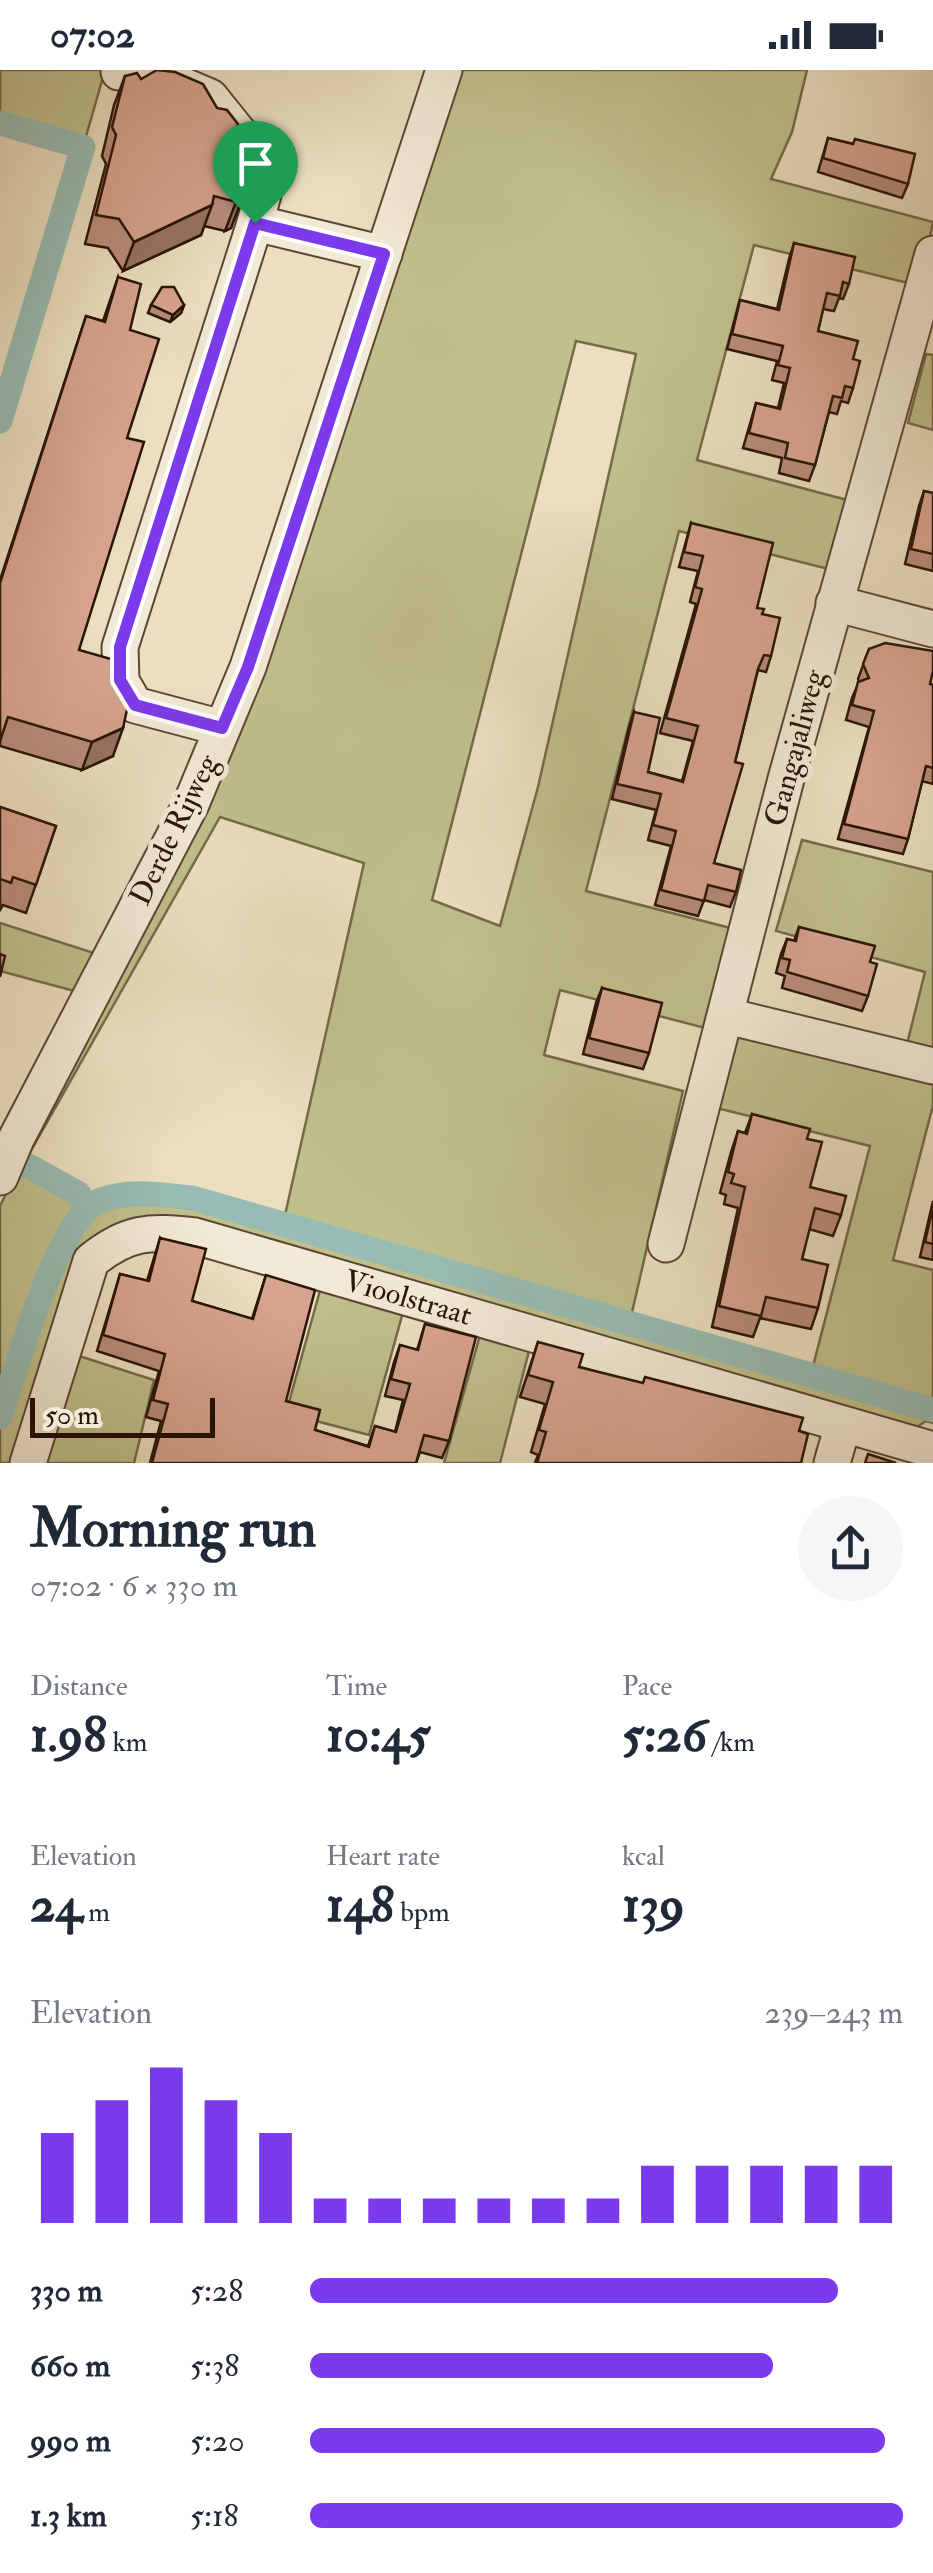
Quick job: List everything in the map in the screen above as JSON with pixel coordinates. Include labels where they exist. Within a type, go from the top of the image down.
[{"type":"street","name":"Derde Rijweg","points":[[0,1177],[16,1138],[191,804],[248,667],[444,70]]},
{"type":"street","points":[[119,72],[170,80],[210,97],[260,158],[266,184],[120,647],[120,680],[135,705],[222,728]]},
{"type":"street","points":[[255,223],[384,254]]},
{"type":"street","name":"Gangajaliweg","points":[[666,1244],[834,603],[933,254]]},
{"type":"street","points":[[834,603],[933,630]]},
{"type":"street","points":[[727,1016],[933,1066]]},
{"type":"street","name":"Vioolstraat","points":[[28,1463],[91,1261],[115,1241],[154,1231],[196,1236],[933,1450]]},
{"type":"street","points":[[832,1463],[842,1424]]},
{"type":"green space","points":[[0,70],[105,70],[83,147],[0,123]]},
{"type":"green space","points":[[454,70],[807,70],[792,132],[771,179],[933,222],[920,286],[754,245],[697,460],[862,504],[844,573],[679,531],[586,891],[750,933],[724,1033],[560,990],[544,1055],[683,1091],[630,1321],[811,1374],[870,1146],[717,1108],[738,1029],[933,1075],[933,1105],[893,1260],[933,1270],[933,1423],[926,1421],[909,1432],[188,1217],[186,1223],[120,1226],[17,1463],[0,1463],[0,1206],[199,807]],"holes":[[[576,341],[636,354],[538,787],[500,926],[432,900]],[[220,817],[364,863],[283,1224],[210,1203],[160,1194],[110,1198],[87,1207],[79,1194],[24,1163]]]},
{"type":"green space","points":[[926,354],[933,355],[933,430],[908,423]]},
{"type":"green space","points":[[802,840],[933,872],[933,1059],[905,1052],[925,972],[776,931]]},
{"type":"green space","points":[[0,923],[100,955],[78,992],[0,971]]},
{"type":"green space","points":[[321,1287],[403,1312],[369,1435],[286,1413]]},
{"type":"green space","points":[[480,1335],[529,1351],[500,1463],[444,1463]]},
{"type":"green space","points":[[73,1354],[154,1380],[134,1463],[39,1463]]},
{"type":"building","points":[[157,70],[175,72],[203,84],[217,108],[227,110],[238,124],[231,152],[249,156],[252,163],[242,199],[236,202],[214,196],[212,205],[134,242],[119,219],[96,215],[116,135],[112,127],[125,76],[137,73],[141,79]]},
{"type":"building","points":[[828,138],[853,144],[855,139],[915,154],[908,184],[823,158]]},
{"type":"building","points":[[794,243],[855,257],[849,284],[843,282],[840,296],[827,293],[818,331],[858,341],[853,359],[860,361],[853,388],[845,386],[842,398],[833,396],[815,465],[785,458],[788,443],[749,433],[756,403],[780,409],[790,368],[778,365],[783,346],[732,334],[740,300],[779,310]]},
{"type":"building","points":[[118,277],[141,284],[130,330],[159,339],[127,438],[144,442],[79,650],[111,659],[131,691],[123,728],[92,742],[8,717],[0,741],[0,583],[86,316],[105,322]]},
{"type":"building","points":[[162,287],[174,287],[184,305],[173,315],[151,305]]},
{"type":"building","points":[[924,491],[933,493],[933,554],[911,549]]},
{"type":"building","points":[[691,523],[773,543],[757,608],[764,609],[762,614],[780,618],[771,656],[764,655],[758,669],[735,762],[743,764],[714,863],[741,870],[736,892],[708,885],[704,901],[661,890],[676,831],[653,825],[661,794],[617,784],[634,712],[660,718],[648,772],[683,782],[698,726],[666,718],[702,589],[695,587],[703,556],[684,552]]},
{"type":"building","points":[[885,643],[933,651],[933,768],[926,766],[908,839],[844,824],[874,711],[852,705],[858,682],[869,678],[863,664],[869,649]]},
{"type":"building","points":[[0,807],[56,826],[36,885],[13,877],[11,883],[0,879]]},
{"type":"building","points":[[799,927],[875,946],[870,962],[877,964],[868,996],[787,972],[790,960],[782,958],[787,939],[796,941]]},
{"type":"building","points":[[602,988],[662,1003],[649,1053],[589,1038]]},
{"type":"building","points":[[752,1114],[810,1129],[807,1139],[822,1142],[810,1187],[846,1196],[841,1215],[815,1208],[802,1259],[828,1265],[818,1308],[766,1297],[761,1316],[719,1306],[745,1187],[731,1183],[734,1174],[728,1172],[738,1131],[747,1134]]},
{"type":"building","points":[[933,1206],[933,1244],[925,1242]]},
{"type":"building","points":[[160,1238],[206,1249],[192,1301],[253,1319],[266,1275],[315,1290],[286,1401],[320,1410],[315,1430],[369,1447],[375,1426],[396,1432],[410,1384],[391,1379],[400,1345],[418,1350],[425,1324],[476,1337],[449,1441],[424,1435],[416,1463],[152,1463],[168,1404],[153,1400],[165,1354],[103,1335],[120,1274],[149,1281]]},
{"type":"building","points":[[538,1342],[583,1354],[579,1367],[643,1383],[645,1377],[803,1418],[799,1431],[808,1434],[801,1463],[537,1463],[546,1432],[539,1430],[553,1382],[528,1375]]},
{"type":"building","points":[[868,1454],[896,1463],[865,1463]]},
{"type":"waterway","points":[[0,123],[83,147],[0,421]]},
{"type":"waterway","points":[[23,1163],[79,1194],[86,1208]]},
{"type":"waterway","points":[[0,1417],[40,1298],[68,1235],[99,1201],[145,1194],[192,1198],[933,1410]]},
{"type":"route","points":[[255,223],[384,254],[248,667],[222,728],[135,705],[120,680],[120,647],[255,223]]}]
